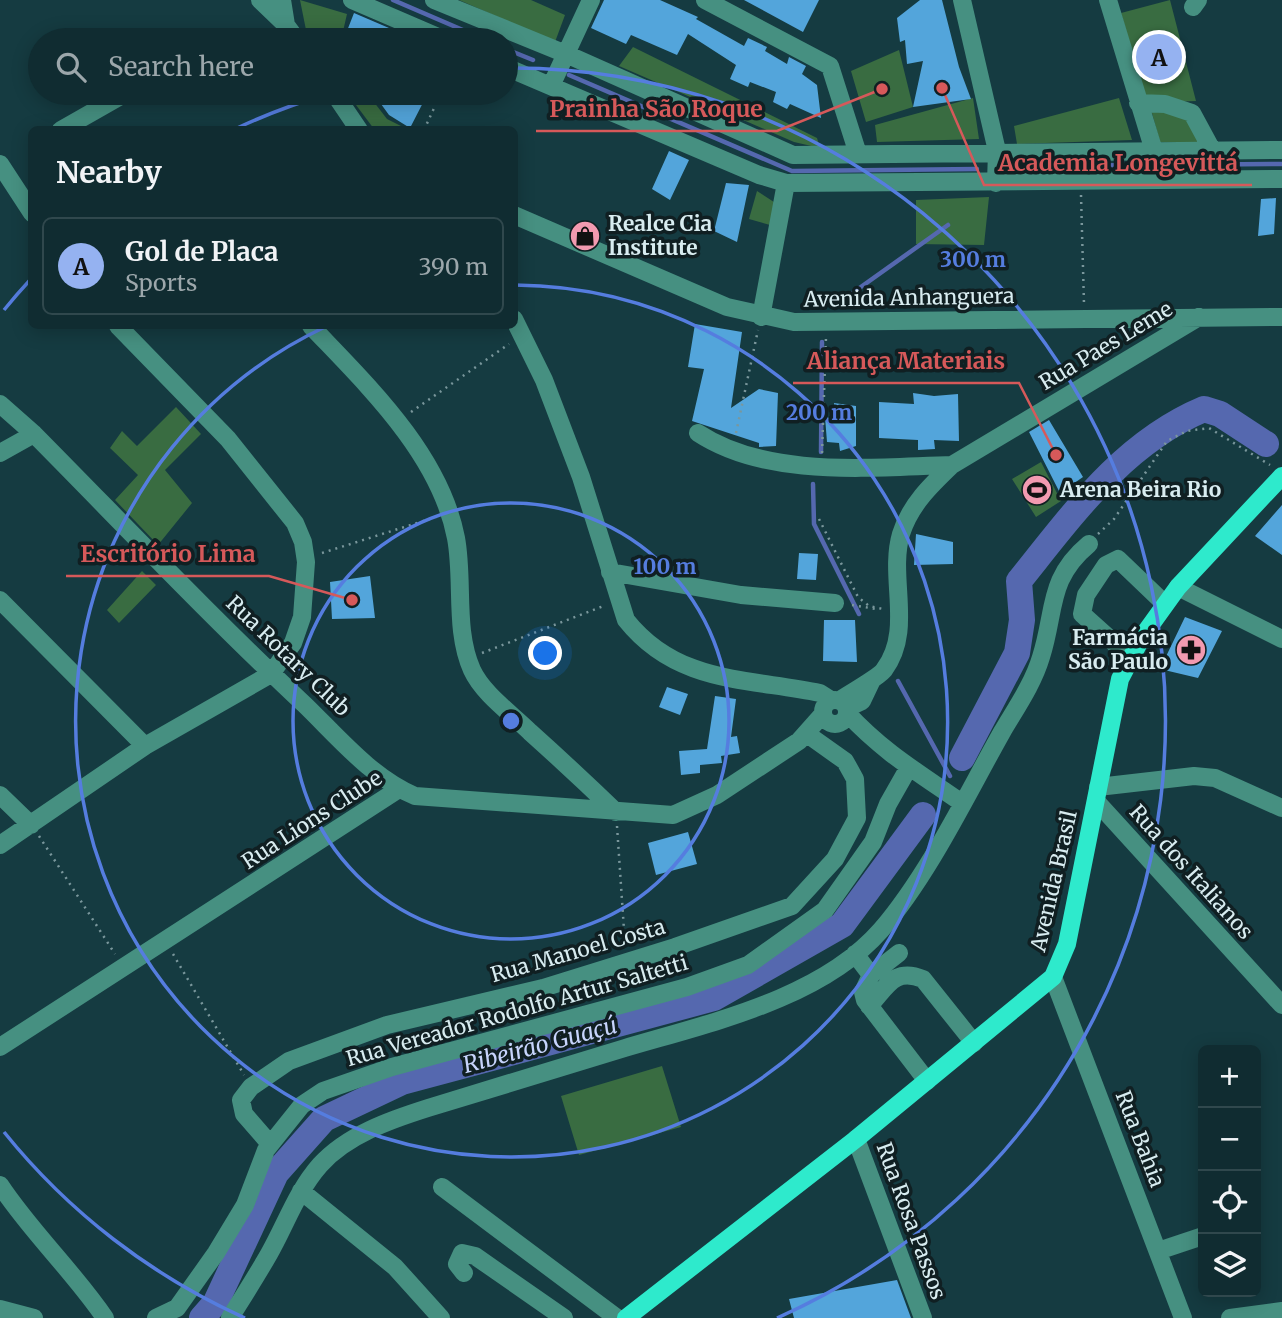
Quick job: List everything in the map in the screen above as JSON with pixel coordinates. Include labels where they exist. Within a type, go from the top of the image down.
[{"type":"main road","name":"Avenida Brasil","points":[[626,1318],[856,1139],[1054,977],[1067,944],[1120,679],[1131,657],[1178,587],[1277,478]]},
{"type":"street","points":[[260,0],[288,28]]},
{"type":"street","points":[[282,0],[286,25]]},
{"type":"street","points":[[352,0],[417,28]]},
{"type":"street","points":[[434,0],[502,28]]},
{"type":"street","points":[[551,86],[591,0]]},
{"type":"street","points":[[705,0],[830,66],[858,154]]},
{"type":"street","points":[[962,0],[997,151],[996,183]]},
{"type":"street","points":[[1108,0],[1154,150]]},
{"type":"street","points":[[518,34],[782,152],[809,157],[997,151],[1282,150]]},
{"type":"street","points":[[518,72],[759,175],[786,183],[1282,180]]},
{"type":"street","points":[[1138,103],[1165,104],[1192,113],[1199,120],[1212,150]]},
{"type":"street","points":[[68,126],[105,105]]},
{"type":"street","points":[[342,105],[356,126]]},
{"type":"street","points":[[0,164],[28,208]]},
{"type":"street","points":[[761,317],[786,183]]},
{"type":"street","name":"Avenida Anhanguera","points":[[518,217],[727,307],[761,317],[827,323],[1282,317]]},
{"type":"street","name":"Rua Paes Leme","points":[[834,712],[862,701],[872,680],[883,671],[894,649],[900,613],[897,564],[901,534],[917,501],[952,465],[1202,316]]},
{"type":"street","points":[[518,327],[544,380],[582,477],[626,620],[642,640],[660,654],[695,671],[798,691],[834,712],[962,803]]},
{"type":"street","points":[[0,845],[145,746],[271,674],[293,643],[302,617],[305,558],[303,542],[295,523],[228,439],[121,329]]},
{"type":"street","points":[[314,329],[370,388],[396,422],[424,461],[450,513],[456,540],[464,647],[473,672],[500,704],[616,812]]},
{"type":"street","name":"Rua Rotary Club","points":[[0,404],[34,434],[271,674],[361,758],[399,789]]},
{"type":"street","points":[[698,433],[716,444],[804,467],[952,465]]},
{"type":"street","points":[[0,453],[34,434]]},
{"type":"street","points":[[230,1318],[269,1253],[301,1191],[321,1164],[354,1139],[392,1119],[739,1015],[796,989],[855,954],[888,920],[916,880],[962,803],[1032,680],[1041,656],[1055,593],[1069,560],[1089,544]]},
{"type":"street","points":[[1131,657],[1086,619],[1082,606],[1086,596],[1106,565],[1118,559],[1165,604]]},
{"type":"street","points":[[610,572],[741,594],[835,603]]},
{"type":"street","points":[[1178,587],[1282,639]]},
{"type":"street","points":[[0,600],[145,746]]},
{"type":"street","name":"Rua Lions Clube","points":[[0,1047],[399,789],[428,798],[673,815],[717,795],[807,740],[834,712]]},
{"type":"street","name":"Rua Manoel Costa","points":[[251,1087],[289,1061],[387,1025],[543,988],[626,963],[792,906],[835,859],[856,818],[855,779],[845,761],[807,740]]},
{"type":"street","name":"Rua Vereador Rodolfo Artur Saltetti","points":[[156,1318],[177,1308],[216,1253],[245,1205],[270,1144],[302,1105],[323,1091],[392,1067],[687,987],[748,965],[825,910],[873,842],[888,804],[916,771]]},
{"type":"street","points":[[1097,794],[1194,776],[1215,778],[1282,808]]},
{"type":"street","name":"Rua dos Italianos","points":[[1097,794],[1282,1005]]},
{"type":"street","points":[[0,795],[31,825]]},
{"type":"street","points":[[899,953],[871,975],[863,992],[869,1006],[927,1081]]},
{"type":"street","points":[[855,954],[871,975]]},
{"type":"street","points":[[869,1006],[894,978],[912,974],[923,979],[974,1043]]},
{"type":"street","name":"Rua Bahia","points":[[1054,977],[1183,1318]]},
{"type":"street","points":[[251,1087],[241,1100],[244,1114],[270,1144]]},
{"type":"street","name":"Rua Rosa Passos","points":[[856,1139],[923,1318]]},
{"type":"street","points":[[0,1185],[17,1211],[81,1284],[105,1318]]},
{"type":"street","points":[[442,1187],[611,1314]]},
{"type":"street","points":[[301,1191],[395,1267],[441,1318]]},
{"type":"street","points":[[1158,1251],[1198,1238]]},
{"type":"street","points":[[464,1273],[457,1264],[462,1253],[475,1256],[564,1318]]},
{"type":"street","points":[[0,1309],[34,1318]]},
{"type":"street","points":[[1230,1318],[1282,1311]]},
{"type":"street","points":[[588,1318],[611,1314]]},
{"type":"path","points":[[427,126],[436,105]]},
{"type":"path","points":[[1080,181],[1084,318]]},
{"type":"path","points":[[732,449],[761,317]]},
{"type":"path","points":[[821,467],[827,323]]},
{"type":"path","points":[[396,422],[515,329]]},
{"type":"path","points":[[1089,544],[1114,519],[1167,441],[1187,431],[1209,428],[1277,478]]},
{"type":"path","points":[[305,558],[450,513]]},
{"type":"path","points":[[819,519],[862,602],[900,613]]},
{"type":"path","points":[[469,659],[620,600]]},
{"type":"path","points":[[835,603],[900,613]]},
{"type":"path","points":[[616,812],[626,963]]},
{"type":"path","points":[[31,825],[54,855],[124,969]]},
{"type":"path","points":[[166,942],[251,1087]]},
{"type":"green space","points":[[300,0],[347,14],[344,28],[306,28]]},
{"type":"green space","points":[[459,0],[531,0],[565,15],[555,42]]},
{"type":"green space","points":[[1170,0],[1196,101],[1147,103],[1121,13]]},
{"type":"green space","points":[[633,47],[817,138],[820,148],[794,142],[619,66]]},
{"type":"green space","points":[[899,50],[913,107],[866,122],[851,71]]},
{"type":"green space","points":[[973,98],[979,139],[877,142],[875,125]]},
{"type":"green space","points":[[1119,98],[1132,140],[1017,144],[1014,126]]},
{"type":"green space","points":[[356,105],[376,105],[387,119],[401,126],[372,126]]},
{"type":"green space","points":[[1150,106],[1191,117],[1201,142],[1160,142]]},
{"type":"green space","points":[[757,191],[777,204],[770,225],[749,219]]},
{"type":"green space","points":[[989,197],[984,245],[916,244],[916,200]]},
{"type":"green space","points":[[176,407],[201,434],[165,470],[192,503],[158,545],[115,500],[138,475],[110,448],[122,431],[137,446]]},
{"type":"green space","name":"Arena Beira Rio","points":[[1041,462],[1061,501],[1036,517],[1012,479]]},
{"type":"green space","points":[[142,571],[156,585],[119,623],[107,610]]},
{"type":"green space","points":[[662,1066],[681,1127],[579,1155],[561,1096]]},
{"type":"building","points":[[604,0],[660,0],[698,17],[696,19],[744,46],[748,38],[767,47],[765,51],[787,64],[789,57],[806,66],[802,74],[817,85],[821,118],[790,104],[787,109],[773,102],[776,92],[750,82],[748,87],[730,79],[736,65],[688,34],[677,55],[631,35],[626,44],[591,28]]},
{"type":"building","points":[[744,0],[819,0],[803,32]]},
{"type":"building","points":[[920,0],[942,0],[959,67],[971,99],[913,107],[923,61],[907,64],[905,40],[900,42],[897,18]]},
{"type":"building","points":[[354,13],[389,28],[348,28]]},
{"type":"building","points":[[382,105],[422,105],[411,126],[389,115]]},
{"type":"building","points":[[669,151],[689,160],[670,200],[652,189]]},
{"type":"building","points":[[726,183],[749,185],[737,242],[714,231]]},
{"type":"building","points":[[1276,198],[1274,234],[1258,236],[1261,199]]},
{"type":"building","points":[[695,324],[742,332],[731,408],[759,389],[778,393],[776,446],[759,447],[759,443],[692,421],[704,369],[688,367]]},
{"type":"building","points":[[913,393],[934,396],[958,394],[959,441],[934,440],[935,449],[918,450],[918,440],[879,438],[879,402],[914,404]]},
{"type":"building","points":[[834,403],[856,406],[856,446],[840,451],[839,443],[827,442],[825,417],[836,419]]},
{"type":"building","points":[[1049,420],[1083,477],[1060,493],[1029,432]]},
{"type":"building","points":[[1282,505],[1282,555],[1255,536]]},
{"type":"building","points":[[916,534],[953,542],[953,564],[914,565]]},
{"type":"building","points":[[799,553],[818,554],[816,580],[797,579]]},
{"type":"building","points":[[370,576],[375,618],[332,619],[330,582]]},
{"type":"building","name":"Farmácia São Paulo","points":[[1185,617],[1222,631],[1198,678],[1160,669]]},
{"type":"building","points":[[824,620],[855,620],[857,662],[823,661]]},
{"type":"building","points":[[667,687],[688,694],[680,715],[659,707]]},
{"type":"building","points":[[715,696],[736,699],[731,737],[737,736],[740,753],[721,756],[722,763],[700,765],[700,773],[681,775],[679,751],[707,749]]},
{"type":"building","points":[[688,832],[697,864],[656,875],[648,843]]},
{"type":"building","points":[[897,1280],[911,1318],[794,1318],[789,1299]]},
{"type":"waterway","points":[[393,0],[458,28]]},
{"type":"waterway","points":[[518,54],[533,60]]},
{"type":"waterway","points":[[569,75],[792,171],[977,169]]},
{"type":"waterway","points":[[1030,166],[1282,164]]},
{"type":"waterway","points":[[844,299],[948,225]]},
{"type":"waterway","points":[[821,452],[822,342]]},
{"type":"waterway","name":"Ribeirão Guaçú","points":[[962,758],[1017,653],[1022,620],[1019,581],[1101,483],[1149,441],[1175,423],[1204,409],[1220,414],[1266,444]]},
{"type":"waterway","points":[[813,484],[814,524],[859,614]]},
{"type":"waterway","points":[[898,681],[950,776]]},
{"type":"waterway","name":"Ribeirão Guaçú","points":[[202,1318],[216,1302],[276,1173],[324,1119],[402,1082],[714,998],[842,925],[923,815]]},
{"type":"place","name":"Gol de Placa","points":[[1159,57]]},
{"type":"place","name":"Academia Longevittá","points":[[942,88]]},
{"type":"place","name":"Prainha São Roque","points":[[882,89]]},
{"type":"place","name":"Realce Cia Institute","points":[[585,236]]},
{"type":"place","name":"Aliança Materiais","points":[[1056,455]]},
{"type":"place","name":"Arena Beira Rio","points":[[1037,490]]},
{"type":"place","name":"Escritório Lima","points":[[352,600]]},
{"type":"place","name":"Farmácia São Paulo","points":[[1191,650]]}]
